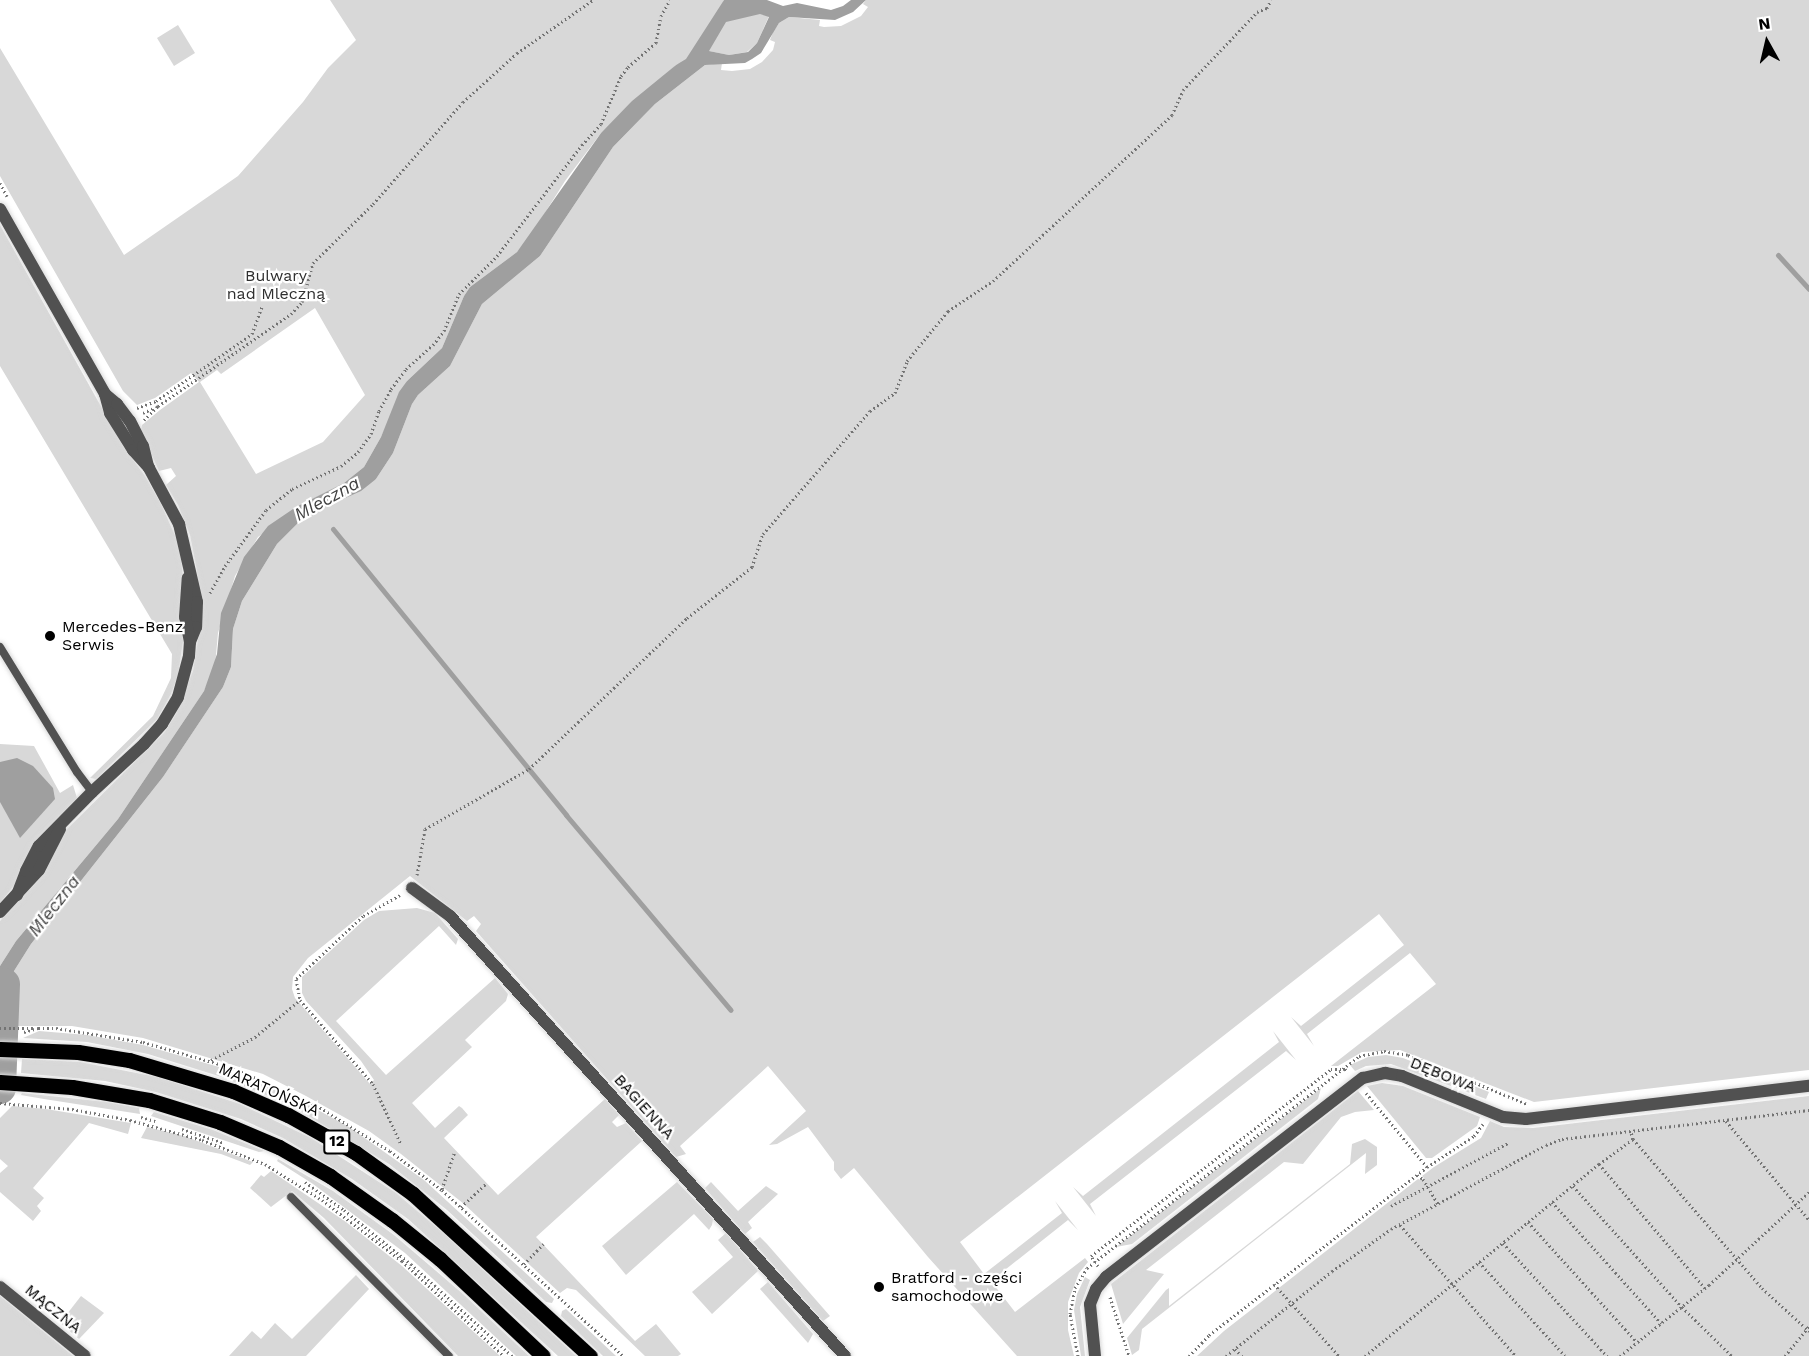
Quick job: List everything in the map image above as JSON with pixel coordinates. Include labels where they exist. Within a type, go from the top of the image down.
[{"type":"main road","name":"MARATOŃSKA","points":[[0,1049],[94,1054],[168,1070],[233,1091],[318,1131],[374,1165],[413,1194],[462,1236],[590,1356]]},
{"type":"main road","name":"12","points":[[0,1082],[90,1089],[155,1102],[220,1122],[288,1152],[330,1176],[392,1220],[440,1259],[543,1356]]},
{"type":"street","points":[[0,209],[105,394],[110,413],[148,468],[179,524],[197,612],[196,627],[190,642],[183,686],[171,710],[144,744],[92,792],[39,846],[17,895],[0,912]]},
{"type":"street","points":[[190,571],[184,617],[190,642]]},
{"type":"street","name":"BAGIENNA","points":[[412,888],[450,916],[845,1356]]},
{"type":"street","name":"DĘBOWA","points":[[1095,1356],[1090,1304],[1096,1289],[1106,1277],[1363,1078],[1384,1073],[1402,1076],[1511,1119],[1809,1086]]},
{"type":"street","name":"MĄCZNA","points":[[0,1287],[85,1356]]},
{"type":"lane","points":[[0,647],[77,772],[92,792]]},
{"type":"lane","points":[[291,1197],[448,1356]]},
{"type":"path","points":[[158,406],[291,314],[302,302],[313,263],[368,210],[463,102],[517,53],[593,0]]},
{"type":"path","points":[[197,612],[225,566],[266,510],[292,489],[341,466],[358,452],[372,434],[380,411],[392,389],[406,369],[434,345],[444,331],[459,294],[497,256],[582,145],[601,124],[621,76],[628,66],[656,43],[661,16],[670,0]]},
{"type":"path","points":[[401,1144],[373,1084],[300,1000],[296,979],[301,972],[363,916],[412,888],[420,868],[425,829],[529,769],[687,618],[752,567],[764,534],[870,411],[895,393],[907,361],[948,311],[993,281],[1172,115],[1183,90],[1257,12],[1267,8],[1271,0]]},
{"type":"path","points":[[131,408],[138,408],[156,401],[252,334],[262,307]]},
{"type":"path","points":[[211,1060],[255,1037],[300,1000]]},
{"type":"path","points":[[0,1028],[22,1031],[38,1028],[108,1035],[197,1056]]},
{"type":"path","points":[[1367,1094],[1427,1167]]},
{"type":"path","points":[[1189,1356],[1209,1335],[1274,1284],[1427,1167],[1474,1136],[1493,1096],[1520,1106],[1528,1104]]},
{"type":"path","points":[[0,1103],[21,1104]]},
{"type":"path","points":[[1226,1356],[1291,1304],[1400,1224],[1546,1145],[1562,1140],[1809,1110]]},
{"type":"path","points":[[1726,1120],[1809,1221]]},
{"type":"path","points":[[1631,1131],[1633,1139],[1762,1288],[1808,1328],[1785,1356]]},
{"type":"path","points":[[1365,1356],[1552,1202],[1633,1139]]},
{"type":"path","points":[[1391,1206],[1508,1143]]},
{"type":"path","points":[[442,1190],[455,1151]]},
{"type":"path","points":[[1599,1164],[1705,1288]]},
{"type":"path","points":[[1417,1175],[1428,1186],[1438,1204]]},
{"type":"path","points":[[461,1207],[487,1183]]},
{"type":"path","points":[[1573,1186],[1682,1306],[1732,1356]]},
{"type":"path","points":[[1620,1356],[1738,1260],[1809,1192]]},
{"type":"path","points":[[1552,1202],[1661,1323]]},
{"type":"path","points":[[1528,1222],[1637,1342]]},
{"type":"path","points":[[1400,1224],[1516,1356]]},
{"type":"path","points":[[1503,1243],[1607,1356]]},
{"type":"path","points":[[524,1264],[543,1244]]},
{"type":"path","points":[[1479,1262],[1565,1356]]},
{"type":"path","points":[[1274,1284],[1339,1356]]},
{"type":"path","points":[[1235,1349],[1242,1356]]},
{"type":"green space","name":"Bulwary nad Mleczną","points":[[330,0],[724,0],[723,2],[769,16],[757,43],[747,52],[729,55],[709,51],[676,65],[601,133],[565,181],[529,238],[517,252],[470,287],[442,348],[407,381],[364,467],[344,483],[309,501],[258,537],[235,576],[218,633],[215,666],[204,691],[118,819],[16,941],[0,966],[0,921],[38,880],[65,831],[164,733],[176,714],[193,671],[201,621],[197,571],[190,535],[178,505],[166,485],[176,476],[171,468],[159,471],[141,431],[142,425],[199,382],[191,373],[155,398],[137,405],[123,391],[0,176],[0,48],[124,255],[238,176],[303,102],[328,68],[356,40]],"holes":[[[315,308],[365,395],[323,442],[256,474],[200,382],[217,370],[221,374]]]},
{"type":"green space","points":[[866,0],[1809,0],[1809,1070],[1534,1102],[1400,1050],[1362,1052],[1338,1066],[1331,1066],[1436,984],[1410,953],[1307,1034],[1314,1046],[1291,1017],[1301,1026],[1404,945],[1379,914],[960,1242],[984,1274],[1062,1213],[1055,1201],[1078,1230],[1068,1220],[991,1281],[1015,1312],[1085,1258],[1088,1262],[1079,1273],[1068,1302],[1068,1330],[1074,1356],[1017,1356],[928,1257],[854,1168],[841,1179],[834,1170],[834,1162],[808,1127],[777,1144],[769,1145],[806,1111],[768,1066],[680,1146],[686,1154],[676,1157],[476,931],[481,924],[474,916],[467,921],[410,876],[308,958],[293,977],[292,989],[295,998],[370,1084],[374,1080],[361,1061],[306,1001],[302,993],[302,977],[364,920],[379,911],[417,908],[435,913],[458,939],[456,945],[439,926],[336,1021],[386,1075],[495,978],[508,994],[506,1001],[465,1040],[472,1047],[412,1103],[435,1128],[459,1106],[462,1108],[468,1115],[444,1138],[498,1195],[605,1099],[619,1115],[612,1122],[617,1127],[626,1123],[642,1141],[536,1237],[635,1341],[656,1324],[681,1354],[678,1356],[645,1356],[576,1290],[567,1288],[560,1293],[464,1204],[401,1154],[369,1131],[306,1096],[263,1074],[143,1038],[72,1026],[10,1026],[7,996],[14,971],[31,944],[163,777],[223,687],[231,667],[233,629],[242,601],[277,544],[305,516],[376,479],[393,453],[412,404],[418,395],[450,366],[482,304],[540,256],[613,147],[655,104],[705,65],[722,63],[721,70],[732,71],[750,69],[762,62],[773,50],[775,42],[770,40],[773,32],[779,23],[789,17],[820,20],[819,26],[824,27],[841,26],[861,16],[868,7],[863,4]]},
{"type":"green space","points":[[178,25],[195,53],[174,66],[157,38]]},
{"type":"green space","points":[[0,225],[123,446],[145,476],[161,504],[177,540],[181,559],[183,580],[179,611],[183,641],[178,675],[171,694],[157,719],[96,779],[90,778],[153,716],[171,678],[172,654],[0,366]]},
{"type":"green space","points":[[0,744],[34,746],[60,793],[73,785],[77,798],[32,850],[15,884],[0,903]]},
{"type":"green space","points":[[39,1031],[87,1035],[143,1045],[219,1067],[294,1097],[349,1127],[424,1180],[554,1299],[552,1303],[546,1302],[447,1210],[389,1164],[290,1105],[225,1078],[148,1054],[87,1042],[23,1038]]},
{"type":"green space","points":[[1273,1031],[1296,1060],[1286,1051],[1090,1204],[1096,1216],[1073,1187],[1083,1196],[1279,1042]]},
{"type":"green space","points":[[1386,1055],[1403,1058],[1489,1092],[1486,1099],[1391,1064],[1366,1066],[1355,1071],[1350,1065],[1368,1057]]},
{"type":"green space","points":[[22,1059],[80,1062],[157,1077],[240,1104],[311,1138],[396,1193],[442,1232],[576,1356],[558,1356],[408,1219],[352,1179],[283,1138],[241,1119],[156,1092],[105,1081],[21,1073]]},
{"type":"green space","points":[[1382,1083],[1403,1086],[1480,1117],[1477,1126],[1432,1158],[1426,1158],[1367,1086]]},
{"type":"green space","points":[[1321,1088],[1318,1099],[1132,1244],[1116,1247]]},
{"type":"green space","points":[[1358,1091],[1374,1110],[1355,1112],[1341,1117],[1303,1164],[1284,1162],[1146,1270],[1164,1274],[1123,1324],[1111,1284]]},
{"type":"green space","points":[[22,1093],[106,1102],[139,1108],[140,1114],[21,1095]]},
{"type":"green space","points":[[1809,1096],[1809,1356],[1197,1356],[1224,1331],[1418,1179],[1421,1180],[1424,1178],[1422,1176],[1434,1167],[1481,1138],[1490,1121],[1504,1127],[1533,1128]]},
{"type":"green space","points":[[12,1106],[46,1109],[131,1123],[128,1134],[89,1123],[33,1188],[44,1198],[37,1206],[41,1211],[33,1221],[0,1192],[0,1173],[8,1166],[0,1159],[0,1118]]},
{"type":"green space","points":[[154,1112],[213,1130],[264,1151],[259,1152],[151,1116]]},
{"type":"green space","points":[[147,1127],[184,1136],[253,1162],[250,1165],[221,1154],[141,1138]]},
{"type":"green space","points":[[1365,1139],[1377,1147],[1377,1165],[1365,1174],[1366,1153],[1142,1329],[1139,1350],[1132,1355],[1127,1338],[1166,1290],[1169,1288],[1169,1306],[1350,1164],[1352,1144]]},
{"type":"green space","points":[[278,1159],[333,1191],[394,1235],[463,1294],[529,1356],[516,1356],[405,1253],[313,1184],[277,1161]]},
{"type":"green space","points":[[271,1171],[346,1222],[402,1266],[500,1356],[458,1356],[324,1218],[292,1191],[271,1207],[250,1188],[261,1175],[264,1177]]},
{"type":"green space","points":[[677,1182],[713,1219],[712,1225],[709,1230],[694,1214],[626,1275],[602,1246]]},
{"type":"green space","points":[[711,1182],[738,1211],[766,1186],[778,1194],[748,1222],[752,1228],[745,1234],[705,1188]]},
{"type":"green space","points":[[726,1233],[758,1271],[712,1314],[692,1292],[733,1257],[718,1240]]},
{"type":"green space","points":[[760,1237],[830,1316],[823,1321],[753,1242]]},
{"type":"green space","points":[[356,1275],[369,1289],[306,1356],[229,1356],[252,1331],[261,1339],[275,1323],[292,1339]]},
{"type":"green space","points":[[1085,1277],[1090,1280],[1080,1307],[1085,1356],[1081,1356],[1074,1310],[1077,1294]]},
{"type":"green space","points":[[768,1282],[813,1334],[808,1343],[760,1289]]},
{"type":"green space","points":[[0,1296],[73,1356],[0,1356]]},
{"type":"green space","points":[[81,1296],[104,1313],[79,1339],[60,1323]]},
{"type":"green space","points":[[566,1309],[616,1356],[603,1356],[561,1316],[562,1311]]},
{"type":"water","points":[[724,0],[767,0],[783,6],[797,3],[831,10],[851,0],[866,0],[853,12],[835,20],[789,17],[779,23],[761,53],[752,59],[745,63],[705,65],[655,104],[613,147],[540,256],[482,304],[450,366],[418,395],[412,404],[393,453],[376,479],[361,491],[305,516],[277,544],[242,601],[233,629],[231,667],[223,687],[163,777],[31,944],[14,971],[7,996],[10,1026],[0,1026],[0,966],[16,941],[118,819],[204,691],[217,654],[221,613],[244,557],[268,526],[296,507],[344,483],[364,467],[381,437],[399,392],[407,381],[442,348],[470,287],[517,252],[601,133],[632,101],[686,59]],"holes":[[[760,14],[769,17],[757,43],[748,52],[729,55],[709,51],[726,22]]]},
{"type":"water","points":[[17,758],[33,766],[53,788],[55,799],[20,838],[0,802],[0,762]]},
{"type":"waterway","points":[[1778,255],[1809,289]]},
{"type":"waterway","points":[[333,529],[566,815],[731,1010]]},
{"type":"waterway","name":"Mleczna","points":[[0,1088],[4,984]]},
{"type":"place","name":"Mercedes-Benz Serwis","points":[[50,636]]},
{"type":"place","name":"Bratford - części samochodowe","points":[[879,1287]]}]
